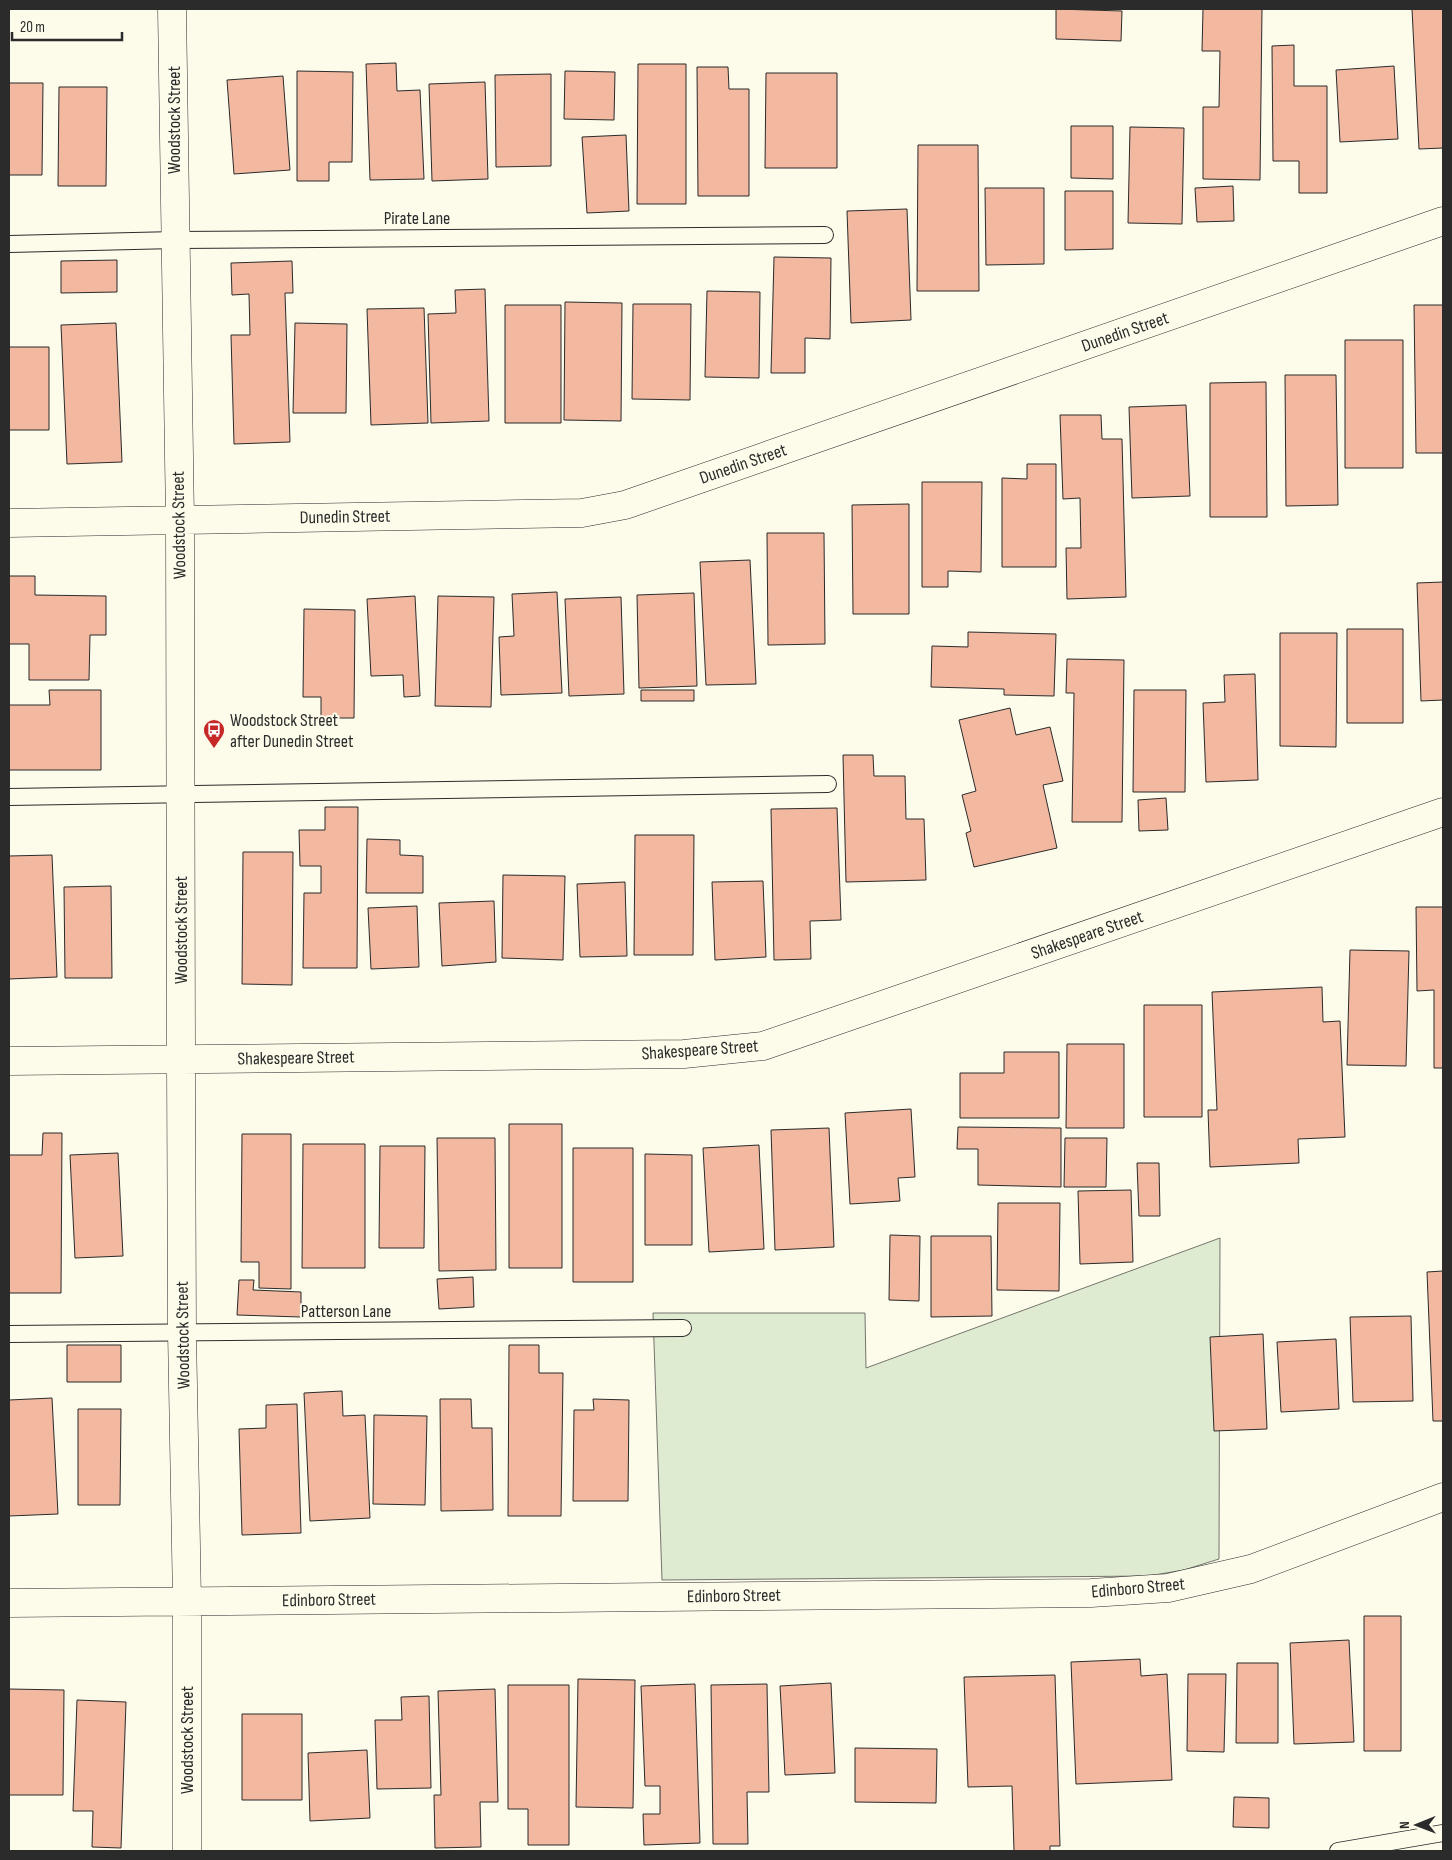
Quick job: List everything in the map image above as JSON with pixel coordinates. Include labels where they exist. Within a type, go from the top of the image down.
[{"type":"street","name":"Woodstock Street","points":[[172,9],[180,520],[182,1332],[187,1601],[187,1851]]},
{"type":"street","name":"Dunedin Street","points":[[9,523],[582,513],[625,505],[1443,221]]},
{"type":"street","name":"Shakespeare Street","points":[[9,1061],[684,1054],[763,1046],[1443,812]]},
{"type":"street","name":"Edinboro Street","points":[[9,1603],[1091,1593],[1168,1588],[1251,1569],[1443,1497]]},
{"type":"lane","name":"Pirate Lane","points":[[9,244],[175,240],[825,235]]},
{"type":"lane","points":[[9,797],[828,784]]},
{"type":"lane","name":"Patterson Lane","points":[[9,1334],[684,1328]]},
{"type":"lane","points":[[1338,1851],[1443,1833]]},
{"type":"green space","points":[[1220,1238],[1219,1559],[1184,1570],[1148,1576],[662,1580],[653,1313],[865,1313],[866,1368]]},
{"type":"building","points":[[1056,9],[1122,11],[1121,41],[1056,39]]},
{"type":"building","points":[[1203,9],[1262,9],[1260,180],[1203,179],[1203,107],[1219,107],[1220,51],[1202,51]]},
{"type":"building","points":[[1412,9],[1443,9],[1443,148],[1419,149]]},
{"type":"building","points":[[1294,45],[1294,86],[1327,86],[1327,193],[1299,193],[1299,161],[1273,161],[1272,46]]},
{"type":"building","points":[[396,63],[397,91],[420,90],[424,179],[370,180],[366,64]]},
{"type":"building","points":[[638,64],[686,64],[686,204],[637,204]]},
{"type":"building","points":[[1394,66],[1398,139],[1340,142],[1336,70]]},
{"type":"building","points":[[697,67],[728,67],[729,89],[749,89],[749,196],[698,196]]},
{"type":"building","points":[[297,71],[353,72],[352,162],[329,162],[329,181],[297,181]]},
{"type":"building","points":[[565,71],[615,72],[614,120],[564,119]]},
{"type":"building","points":[[766,73],[837,73],[837,168],[765,168]]},
{"type":"building","points":[[551,74],[551,166],[496,167],[495,75]]},
{"type":"building","points":[[283,76],[290,170],[234,174],[227,80]]},
{"type":"building","points":[[485,82],[488,179],[432,181],[429,84]]},
{"type":"building","points":[[9,83],[43,83],[42,175],[9,175]]},
{"type":"building","points":[[59,87],[107,87],[106,186],[58,186]]},
{"type":"building","points":[[1071,126],[1113,126],[1113,179],[1071,178]]},
{"type":"building","points":[[1130,127],[1184,128],[1182,224],[1128,223]]},
{"type":"building","points":[[626,135],[629,211],[587,213],[582,137]]},
{"type":"building","points":[[918,145],[978,145],[979,291],[917,291]]},
{"type":"building","points":[[1233,186],[1234,221],[1197,222],[1195,188]]},
{"type":"building","points":[[985,188],[1044,188],[1044,264],[986,265]]},
{"type":"building","points":[[1065,191],[1113,191],[1113,249],[1065,250]]},
{"type":"building","points":[[907,209],[911,320],[851,323],[847,211]]},
{"type":"building","points":[[774,257],[831,258],[830,339],[805,338],[805,373],[771,373]]},
{"type":"building","points":[[117,260],[117,292],[61,293],[61,261]]},
{"type":"building","points":[[292,261],[293,293],[285,293],[290,442],[234,444],[231,335],[250,335],[249,294],[232,295],[231,263]]},
{"type":"building","points":[[485,289],[489,421],[431,423],[428,314],[456,313],[455,290]]},
{"type":"building","points":[[707,291],[760,292],[759,378],[705,377]]},
{"type":"building","points":[[565,302],[622,303],[621,421],[564,420]]},
{"type":"building","points":[[633,304],[691,304],[690,400],[632,399]]},
{"type":"building","points":[[505,305],[561,305],[561,423],[505,423]]},
{"type":"building","points":[[1414,305],[1443,305],[1443,453],[1416,453]]},
{"type":"building","points":[[424,308],[428,423],[371,425],[367,309]]},
{"type":"building","points":[[116,323],[122,462],[67,464],[61,325]]},
{"type":"building","points":[[295,323],[347,324],[346,413],[293,413]]},
{"type":"building","points":[[1345,340],[1403,340],[1403,468],[1345,468]]},
{"type":"building","points":[[9,347],[49,347],[49,430],[9,430]]},
{"type":"building","points":[[1285,375],[1336,375],[1338,505],[1286,506]]},
{"type":"building","points":[[1266,382],[1267,517],[1210,517],[1210,383]]},
{"type":"building","points":[[1186,405],[1190,496],[1132,498],[1129,407]]},
{"type":"building","points":[[1060,415],[1101,415],[1102,439],[1122,439],[1126,597],[1067,599],[1066,548],[1081,548],[1080,498],[1063,499]]},
{"type":"building","points":[[1027,464],[1056,464],[1056,567],[1002,567],[1002,478],[1027,479]]},
{"type":"building","points":[[922,482],[982,482],[981,572],[948,571],[948,587],[922,587]]},
{"type":"building","points":[[909,504],[909,614],[853,614],[852,505]]},
{"type":"building","points":[[767,533],[824,533],[825,644],[768,645]]},
{"type":"building","points":[[750,560],[756,684],[706,685],[700,562]]},
{"type":"building","points":[[9,576],[35,576],[35,595],[106,596],[106,635],[90,635],[89,680],[29,680],[29,644],[9,644]]},
{"type":"building","points":[[1443,582],[1443,700],[1421,701],[1417,583]]},
{"type":"building","points":[[557,592],[562,693],[501,695],[499,637],[514,636],[512,594]]},
{"type":"building","points":[[694,593],[697,686],[639,688],[637,595]]},
{"type":"building","points":[[415,596],[420,696],[404,697],[403,675],[371,676],[367,599]]},
{"type":"building","points":[[438,596],[494,597],[491,707],[435,706]]},
{"type":"building","points":[[621,597],[624,694],[569,696],[565,599]]},
{"type":"building","points":[[304,609],[355,610],[354,718],[321,718],[321,697],[303,697]]},
{"type":"building","points":[[1347,629],[1403,629],[1403,723],[1347,723]]},
{"type":"building","points":[[968,632],[1056,634],[1054,696],[1004,695],[1004,689],[931,687],[932,646],[968,647]]},
{"type":"building","points":[[1280,633],[1337,633],[1336,747],[1280,746]]},
{"type":"building","points":[[1067,659],[1124,660],[1122,822],[1072,822],[1074,693],[1066,693]]},
{"type":"building","points":[[1255,674],[1258,780],[1206,782],[1203,703],[1225,702],[1224,675]]},
{"type":"building","points":[[49,690],[101,690],[101,770],[9,770],[9,705],[50,705]]},
{"type":"building","points":[[641,690],[694,690],[694,701],[641,701]]},
{"type":"building","points":[[1134,690],[1186,690],[1185,792],[1133,792]]},
{"type":"building","points":[[1010,708],[1016,735],[1050,727],[1063,781],[1043,785],[1057,848],[974,867],[966,833],[971,831],[962,795],[976,791],[959,720]]},
{"type":"building","points":[[843,755],[873,755],[874,776],[905,776],[906,819],[924,819],[926,880],[846,882]]},
{"type":"building","points":[[1166,798],[1168,830],[1139,831],[1138,800]]},
{"type":"building","points":[[325,807],[358,807],[357,968],[303,968],[304,893],[321,893],[321,866],[300,866],[299,830],[325,830]]},
{"type":"building","points":[[837,808],[841,920],[810,921],[811,959],[774,960],[771,809]]},
{"type":"building","points":[[635,835],[694,835],[693,955],[634,955]]},
{"type":"building","points":[[367,839],[400,840],[400,855],[423,856],[423,893],[366,893]]},
{"type":"building","points":[[243,852],[293,852],[292,985],[242,984]]},
{"type":"building","points":[[52,855],[57,977],[9,979],[9,856]]},
{"type":"building","points":[[503,875],[565,876],[563,960],[502,958]]},
{"type":"building","points":[[763,881],[766,957],[715,960],[712,882]]},
{"type":"building","points":[[625,882],[627,956],[580,957],[577,884]]},
{"type":"building","points":[[111,886],[112,978],[65,978],[64,887]]},
{"type":"building","points":[[494,901],[496,962],[442,966],[439,903]]},
{"type":"building","points":[[417,906],[419,967],[371,969],[368,908]]},
{"type":"building","points":[[1416,907],[1443,907],[1443,1068],[1434,1068],[1434,990],[1417,991]]},
{"type":"building","points":[[1350,950],[1409,951],[1406,1066],[1347,1065]]},
{"type":"building","points":[[1322,987],[1323,1022],[1340,1021],[1345,1137],[1298,1139],[1299,1163],[1210,1167],[1208,1110],[1217,1110],[1212,992]]},
{"type":"building","points":[[1144,1005],[1202,1005],[1202,1117],[1144,1117]]},
{"type":"building","points":[[1067,1044],[1124,1044],[1124,1128],[1066,1128]]},
{"type":"building","points":[[1004,1052],[1059,1052],[1059,1118],[960,1118],[960,1073],[1004,1073]]},
{"type":"building","points":[[911,1109],[915,1177],[898,1178],[900,1201],[850,1204],[845,1113]]},
{"type":"building","points":[[509,1124],[562,1124],[562,1268],[509,1268]]},
{"type":"building","points":[[958,1127],[1061,1128],[1061,1187],[978,1185],[978,1149],[957,1149]]},
{"type":"building","points":[[829,1128],[834,1247],[775,1250],[771,1130]]},
{"type":"building","points":[[43,1133],[62,1133],[61,1293],[9,1293],[9,1155],[42,1155]]},
{"type":"building","points":[[242,1134],[291,1134],[291,1289],[259,1288],[259,1262],[241,1262]]},
{"type":"building","points":[[437,1138],[495,1138],[496,1270],[439,1271]]},
{"type":"building","points":[[1065,1138],[1107,1138],[1106,1187],[1064,1187]]},
{"type":"building","points":[[303,1144],[365,1144],[365,1268],[302,1268]]},
{"type":"building","points":[[759,1145],[764,1249],[709,1252],[703,1148]]},
{"type":"building","points":[[380,1146],[425,1146],[424,1248],[379,1248]]},
{"type":"building","points":[[573,1148],[633,1148],[633,1282],[573,1282]]},
{"type":"building","points":[[118,1153],[123,1256],[75,1258],[70,1155]]},
{"type":"building","points":[[645,1154],[692,1155],[692,1245],[645,1245]]},
{"type":"building","points":[[1137,1163],[1159,1163],[1160,1216],[1139,1216]]},
{"type":"building","points":[[1131,1190],[1133,1262],[1080,1264],[1078,1191]]},
{"type":"building","points":[[998,1203],[1060,1203],[1059,1291],[997,1290]]},
{"type":"building","points":[[890,1235],[920,1236],[919,1301],[889,1300]]},
{"type":"building","points":[[931,1236],[991,1236],[992,1316],[931,1317]]},
{"type":"building","points":[[1443,1271],[1443,1421],[1433,1421],[1427,1272]]},
{"type":"building","points":[[473,1277],[474,1307],[439,1309],[437,1279]]},
{"type":"building","points":[[239,1280],[254,1280],[253,1290],[301,1292],[301,1317],[237,1315]]},
{"type":"building","points":[[1411,1316],[1413,1401],[1353,1402],[1350,1317]]},
{"type":"building","points":[[1263,1334],[1267,1429],[1214,1431],[1210,1337]]},
{"type":"building","points":[[1336,1339],[1339,1409],[1281,1412],[1277,1342]]},
{"type":"building","points":[[67,1345],[121,1345],[121,1382],[67,1382]]},
{"type":"building","points":[[509,1345],[539,1345],[539,1373],[563,1373],[561,1516],[508,1516]]},
{"type":"building","points":[[342,1391],[343,1416],[365,1415],[370,1518],[310,1521],[304,1393]]},
{"type":"building","points":[[52,1398],[58,1514],[9,1516],[9,1400]]},
{"type":"building","points":[[440,1399],[471,1399],[472,1428],[492,1428],[493,1510],[441,1511]]},
{"type":"building","points":[[593,1399],[629,1400],[628,1501],[573,1501],[574,1410],[594,1410]]},
{"type":"building","points":[[297,1404],[301,1533],[242,1535],[239,1429],[266,1428],[266,1405]]},
{"type":"building","points":[[78,1409],[121,1409],[120,1505],[78,1505]]},
{"type":"building","points":[[374,1415],[427,1416],[425,1505],[373,1504]]},
{"type":"building","points":[[1364,1616],[1401,1616],[1401,1751],[1364,1751]]},
{"type":"building","points":[[1349,1640],[1354,1742],[1294,1744],[1290,1643]]},
{"type":"building","points":[[1140,1659],[1141,1676],[1167,1674],[1172,1780],[1076,1784],[1071,1662]]},
{"type":"building","points":[[1237,1663],[1278,1663],[1278,1743],[1236,1743]]},
{"type":"building","points":[[1188,1674],[1226,1674],[1224,1752],[1187,1751]]},
{"type":"building","points":[[1055,1675],[1060,1846],[1050,1846],[1050,1851],[1014,1851],[1012,1786],[968,1787],[964,1677]]},
{"type":"building","points":[[578,1679],[635,1680],[633,1808],[576,1807]]},
{"type":"building","points":[[831,1683],[835,1773],[785,1775],[780,1686]]},
{"type":"building","points":[[695,1684],[700,1843],[644,1845],[643,1814],[660,1814],[660,1786],[645,1786],[641,1686]]},
{"type":"building","points":[[767,1684],[769,1792],[747,1792],[748,1844],[713,1844],[711,1685]]},
{"type":"building","points":[[508,1685],[569,1685],[569,1845],[528,1845],[528,1809],[508,1809]]},
{"type":"building","points":[[9,1689],[64,1690],[63,1795],[9,1795]]},
{"type":"building","points":[[495,1689],[498,1802],[480,1802],[481,1847],[435,1848],[434,1795],[441,1795],[438,1691]]},
{"type":"building","points":[[429,1696],[431,1788],[377,1789],[375,1720],[402,1720],[401,1697]]},
{"type":"building","points":[[77,1700],[126,1702],[121,1848],[92,1847],[93,1811],[73,1811]]},
{"type":"building","points":[[242,1714],[302,1714],[302,1800],[242,1800]]},
{"type":"building","points":[[855,1748],[937,1749],[936,1803],[855,1802]]},
{"type":"building","points":[[367,1750],[370,1818],[310,1821],[308,1753]]},
{"type":"building","points":[[1234,1797],[1269,1798],[1269,1828],[1233,1827]]},
{"type":"place","name":"Woodstock Street after Dunedin Street","points":[[214,749]]}]
